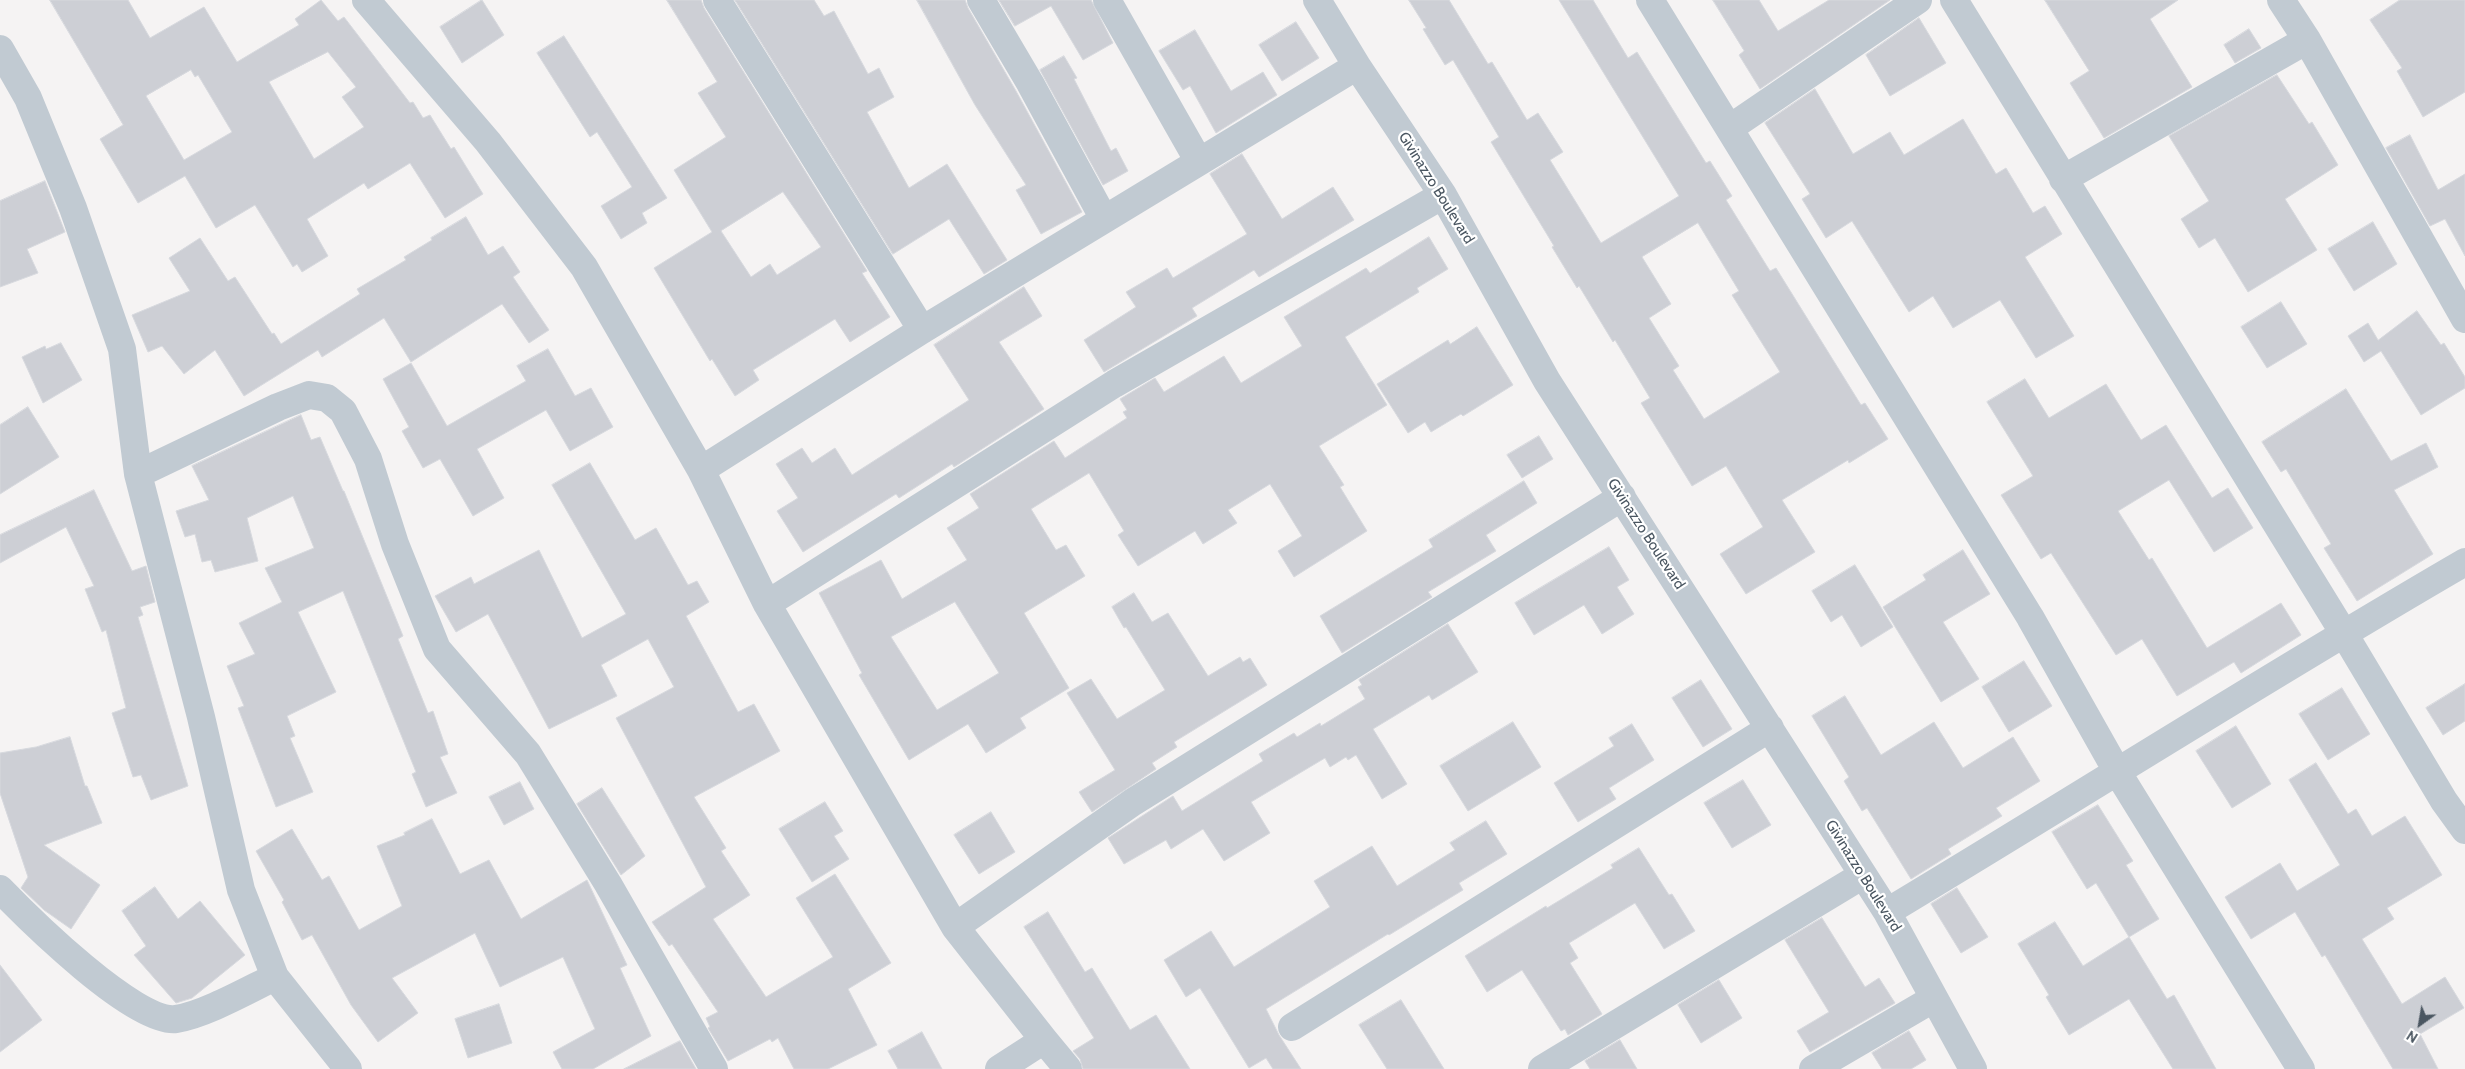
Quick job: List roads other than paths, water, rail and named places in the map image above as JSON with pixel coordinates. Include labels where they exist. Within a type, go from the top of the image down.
[{"type":"street","points":[[366,0],[488,142],[584,268],[701,470],[767,604],[955,927],[1068,1069]]},
{"type":"street","points":[[717,0],[922,330]]},
{"type":"street","points":[[981,0],[1030,83],[1104,219]]},
{"type":"street","points":[[1107,0],[1198,160]]},
{"type":"street","name":"Givinazzo Boulevard","points":[[1317,0],[1356,66],[1443,194],[1547,380],[1887,912],[1973,1069]]},
{"type":"street","points":[[1650,0],[2030,617],[2118,773],[2301,1069]]},
{"type":"street","points":[[1730,128],[1918,0]]},
{"type":"street","points":[[1954,0],[2343,632],[2444,801],[2465,830]]},
{"type":"street","points":[[2281,0],[2307,40],[2465,320]]},
{"type":"street","points":[[2063,179],[2307,40]]},
{"type":"street","points":[[0,49],[36,116],[73,208],[122,349],[138,474],[201,717],[241,890],[275,977],[348,1069]]},
{"type":"street","points":[[701,470],[922,330],[1198,160],[1356,66]]},
{"type":"street","points":[[767,604],[1114,384],[1443,194]]},
{"type":"street","points":[[138,474],[278,407],[309,395],[327,398],[343,412],[368,459],[394,544],[437,648],[528,754],[608,884],[714,1069]]},
{"type":"street","points":[[955,927],[1133,802],[1622,497]]},
{"type":"street","points":[[1887,912],[2118,773],[2343,632],[2465,562]]},
{"type":"street","points":[[1292,1027],[1770,728]]},
{"type":"street","points":[[1542,1069],[1863,875]]},
{"type":"street","points":[[0,889],[44,934],[134,1005],[156,1015],[175,1019],[196,1013],[275,977]]},
{"type":"street","points":[[1813,1069],[1933,999]]},
{"type":"street","points":[[999,1069],[1044,1040]]}]
